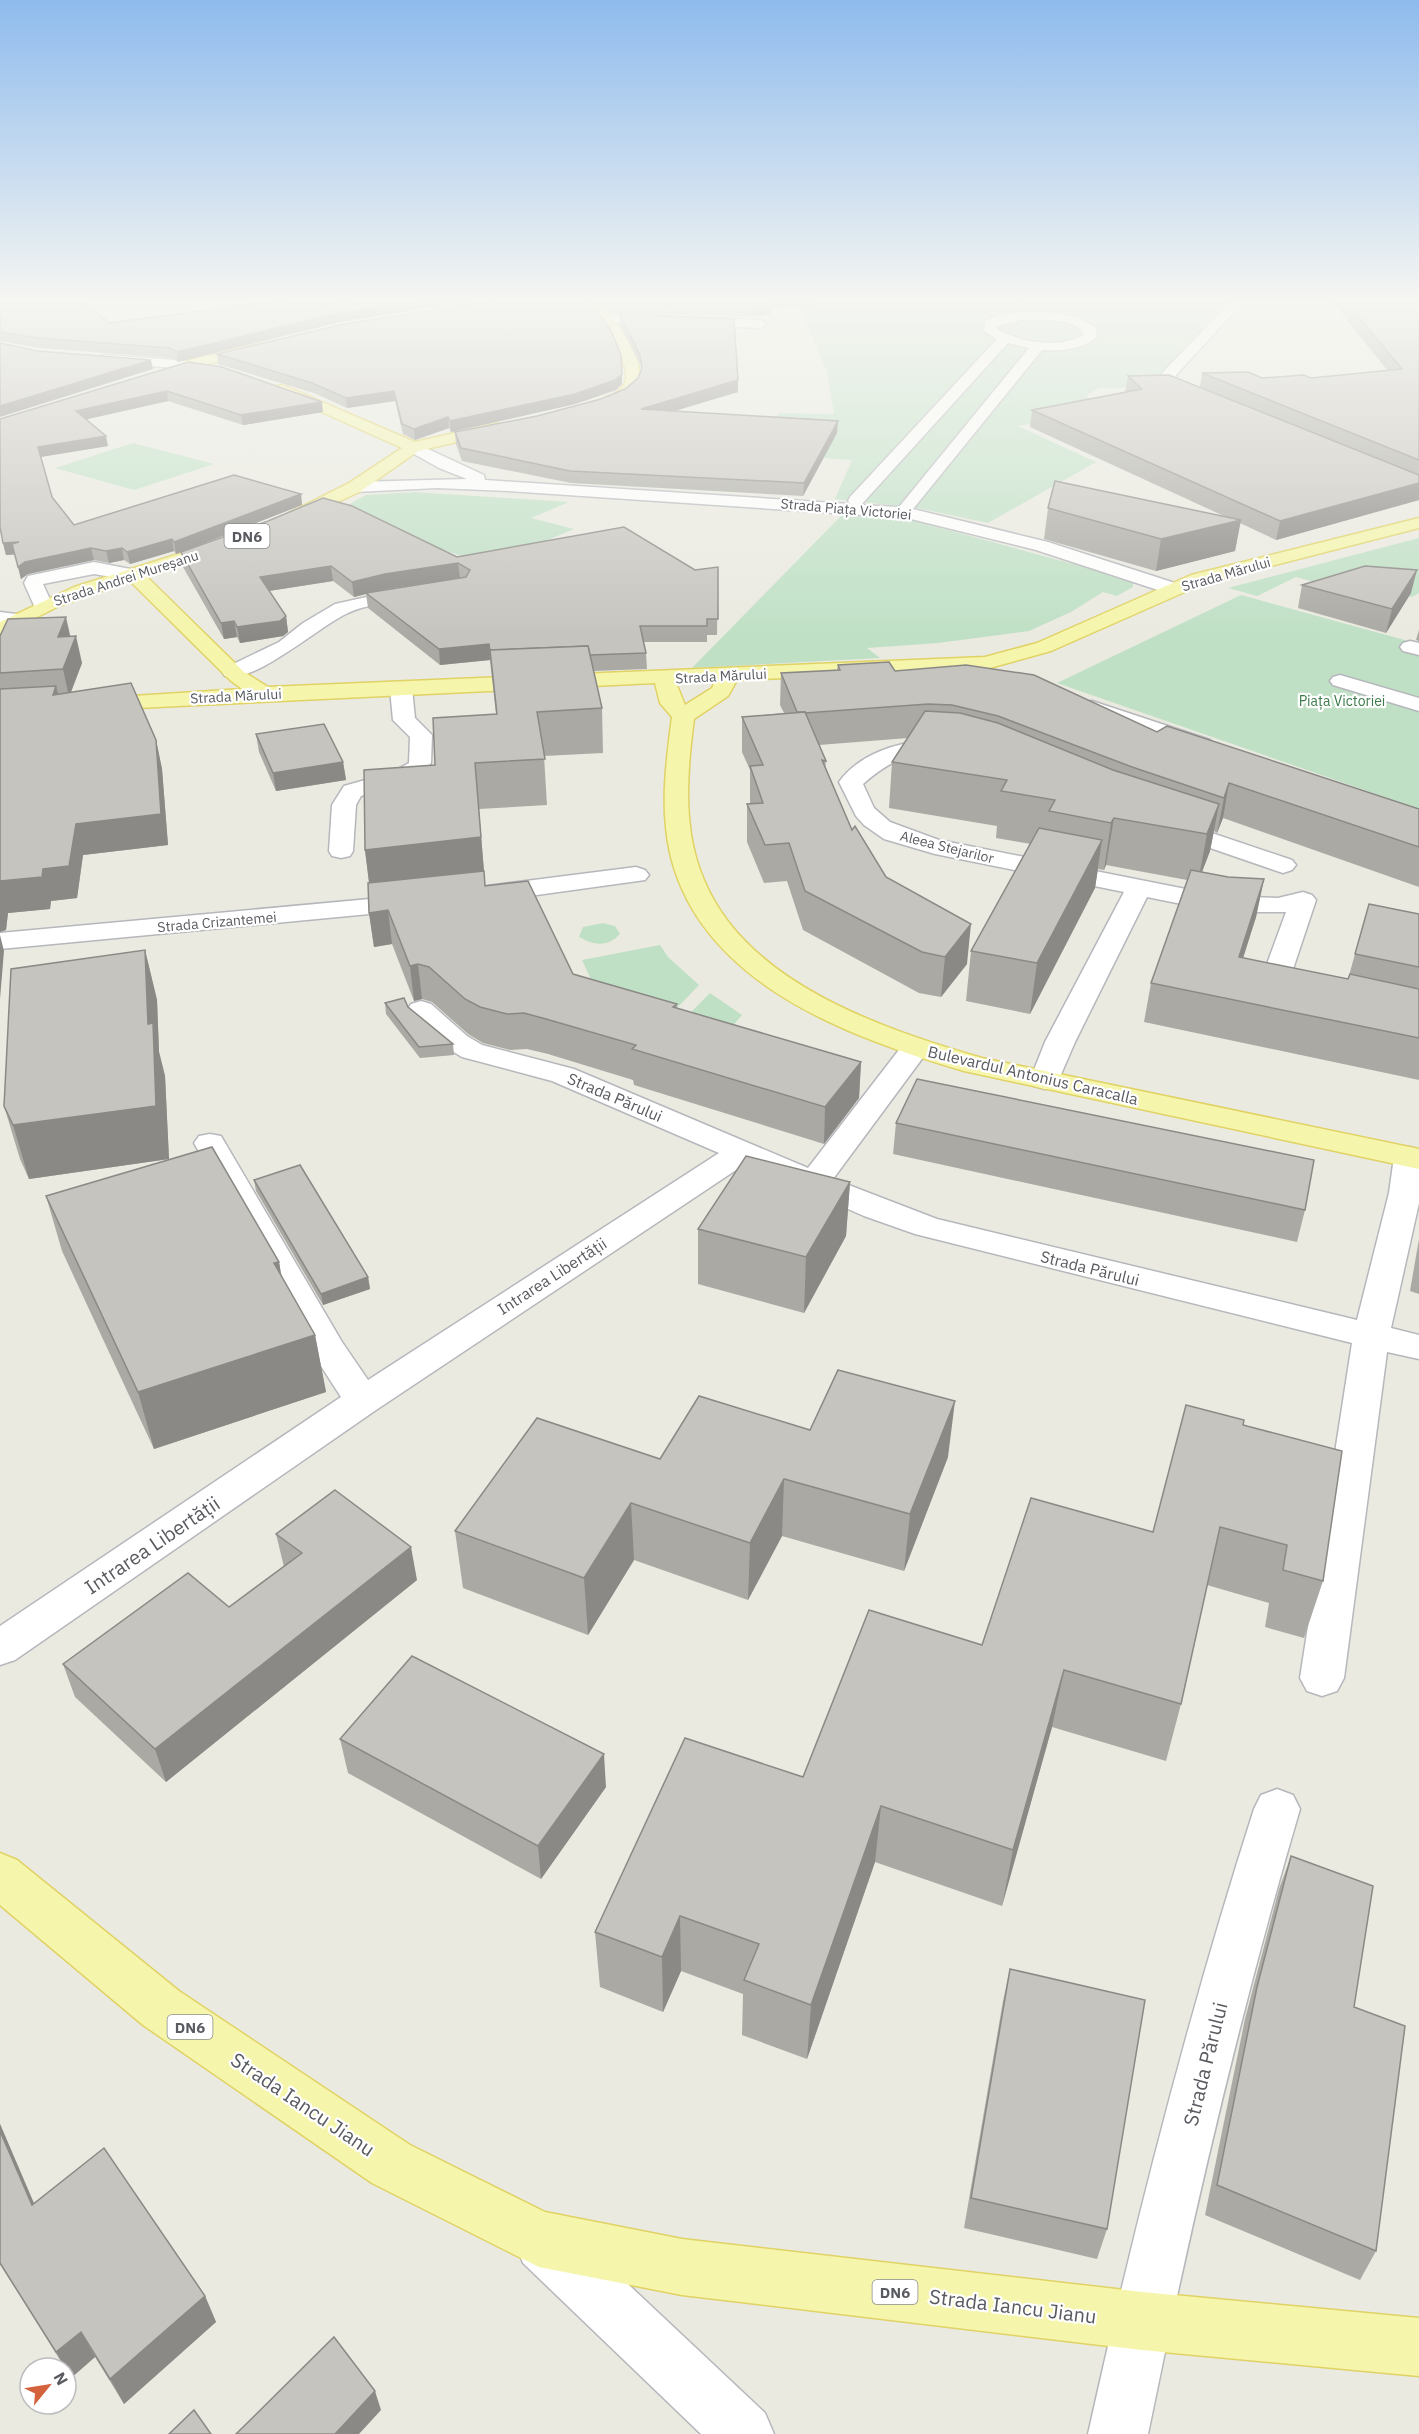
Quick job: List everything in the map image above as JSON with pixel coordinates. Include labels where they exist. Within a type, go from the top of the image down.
[{"type":"main road","points":[[334,411],[413,447]]},
{"type":"main road","name":"DN6","points":[[277,525],[355,487],[413,447],[514,424]]},
{"type":"main road","name":"Strada Mărului","points":[[69,706],[264,694],[729,676],[986,663],[1044,647],[1198,579],[1419,523]]},
{"type":"main road","name":"Strada Andrei Mureșanu","points":[[0,630],[8,619],[235,541]]},
{"type":"main road","points":[[134,575],[232,672],[264,694]]},
{"type":"main road","points":[[664,678],[671,703],[683,716],[721,692],[729,676]]},
{"type":"main road","name":"Bulevardul Antonius Caracalla","points":[[683,716],[675,787],[678,827],[685,862],[699,896],[716,925],[745,955],[783,984],[866,1030],[963,1062],[1414,1158]]},
{"type":"main road","name":"Strada Iancu Jianu","points":[[0,1875],[161,2008],[392,2164],[539,2239],[682,2267],[1142,2321],[1419,2347]]},
{"type":"street","points":[[856,501],[939,411]]},
{"type":"street","points":[[907,506],[985,411]]},
{"type":"street","name":"Strada Piața Victoriei","points":[[413,447],[462,472],[508,486]]},
{"type":"street","name":"Strada Piața Victoriei","points":[[355,487],[437,483],[508,486],[907,513],[950,522],[1106,566],[1174,589]]},
{"type":"street","points":[[43,606],[33,583],[35,580],[94,568],[134,575]]},
{"type":"street","points":[[232,672],[286,646],[310,627],[342,608],[429,591]]},
{"type":"street","points":[[986,663],[1017,679]]},
{"type":"street","points":[[1340,681],[1419,705]]},
{"type":"street","points":[[341,851],[344,805],[352,791],[408,776],[418,769],[420,764],[422,735],[404,720],[401,689]]},
{"type":"street","points":[[1067,698],[1221,752]]},
{"type":"street","name":"Aleea Stejarilor","points":[[966,751],[936,746],[912,748],[893,753],[870,765],[851,782],[859,807],[889,833],[935,847],[1138,889]]},
{"type":"street","points":[[1147,819],[1283,865]]},
{"type":"street","name":"Strada Crizantemei","points":[[0,941],[447,900],[636,875]]},
{"type":"street","points":[[1045,1080],[1060,1042],[1138,889],[1201,901],[1253,906],[1278,906],[1304,900],[1278,975],[1282,987],[1300,994],[1333,1001]]},
{"type":"street","name":"Strada Părului","points":[[421,1010],[457,1042],[472,1051],[563,1075],[876,1209],[927,1227],[1204,1297],[1419,1347]]},
{"type":"street","points":[[815,1181],[915,1048]]},
{"type":"street","points":[[210,1143],[328,1349],[363,1401]]},
{"type":"street","name":"Intrarea Libertății","points":[[0,1648],[363,1401],[742,1152]]},
{"type":"street","points":[[1322,1678],[1371,1336],[1414,1158]]},
{"type":"street","name":"Strada Părului","points":[[1118,2434],[1142,2321],[1239,1928],[1277,1809]]},
{"type":"street","name":"Strada Iancu Jianu","points":[[539,2239],[744,2434]]},
{"type":"green space","points":[[833,411],[1092,411],[1093,413],[1018,426],[1096,462],[988,523],[917,508],[835,499],[852,460],[822,458],[768,429],[779,413],[834,414]]},
{"type":"green space","points":[[133,443],[214,464],[134,490],[55,468]]},
{"type":"green space","points":[[414,492],[569,502],[531,518],[574,529],[536,545],[470,559],[335,512],[366,495]]},
{"type":"green space","points":[[842,515],[908,519],[1120,577],[1133,583],[1133,587],[1117,596],[1103,592],[1071,612],[1029,631],[938,643],[867,648],[880,658],[692,668]]},
{"type":"green space","points":[[1419,538],[1419,593],[1412,597],[1359,583],[1346,591],[1296,577],[1257,596],[1228,588]]},
{"type":"green space","name":"Piața Victoriei","points":[[1241,595],[1419,644],[1419,809],[1057,683]]},
{"type":"green space","points":[[603,923],[615,926],[620,934],[611,941],[601,944],[579,937],[583,927]]},
{"type":"green space","points":[[660,945],[668,957],[699,985],[675,1010],[593,984],[582,960]]},
{"type":"green space","points":[[710,993],[742,1015],[730,1029],[688,1015]]},
{"type":"building","points":[[28,411],[78,411],[76,411],[106,436],[38,447],[52,497],[74,525],[234,475],[301,494],[174,542],[172,539],[127,552],[122,548],[106,551],[91,548],[25,562],[18,567],[12,544],[19,542],[3,543],[0,527],[0,419]]},
{"type":"building","points":[[227,411],[268,411],[241,415]]},
{"type":"building","points":[[399,411],[498,411],[450,421],[448,417],[414,429],[402,424]]},
{"type":"building","points":[[557,411],[667,411],[838,421],[804,483],[570,471],[461,448],[455,432]]},
{"type":"building","points":[[1033,411],[1258,411],[1419,475],[1419,483],[1280,521]]},
{"type":"building","points":[[1296,411],[1419,411],[1419,460]]},
{"type":"building","points":[[1055,481],[1241,520],[1161,539],[1048,508]]},
{"type":"building","points":[[323,498],[352,506],[457,557],[624,527],[695,570],[718,567],[718,619],[707,619],[707,626],[640,626],[646,653],[590,655],[588,646],[490,650],[491,659],[489,644],[439,649],[366,593],[466,577],[470,570],[458,563],[385,574],[352,582],[331,566],[260,577],[286,616],[280,621],[237,627],[234,621],[221,623],[181,552],[268,521]]},
{"type":"building","points":[[1365,566],[1417,570],[1392,609],[1302,585]]},
{"type":"building","points":[[66,617],[58,637],[76,636],[63,669],[0,673],[0,636],[8,619]]},
{"type":"building","points":[[588,646],[602,708],[537,712],[545,759],[475,763],[481,837],[365,850],[364,770],[435,765],[433,718],[497,714],[490,650]]},
{"type":"building","points":[[889,662],[895,671],[966,665],[1034,675],[1157,732],[1167,726],[1419,809],[1419,847],[1229,783],[1224,798],[1132,767],[998,716],[952,705],[928,704],[797,712],[781,673],[840,670],[838,665]]},
{"type":"building","points":[[131,683],[156,740],[161,814],[76,824],[69,866],[43,869],[42,877],[0,881],[0,689],[56,686],[53,695]]},
{"type":"building","points":[[925,711],[960,713],[998,723],[1113,770],[1219,804],[1207,834],[1114,818],[1111,823],[1049,811],[1055,800],[1001,791],[1007,780],[892,762]]},
{"type":"building","points":[[805,712],[826,761],[822,760],[852,830],[855,826],[886,877],[971,924],[945,957],[922,952],[805,891],[789,843],[765,845],[747,804],[763,803],[750,766],[763,765],[742,717]]},
{"type":"building","points":[[324,724],[343,762],[273,773],[256,734]]},
{"type":"building","points":[[1039,828],[1102,840],[1037,963],[971,951]]},
{"type":"building","points":[[1191,870],[1228,877],[1264,879],[1239,957],[1348,979],[1350,974],[1419,989],[1419,1038],[1151,983]]},
{"type":"building","points":[[484,871],[485,886],[528,881],[573,974],[677,1004],[673,1007],[861,1062],[825,1107],[632,1049],[636,1045],[524,1013],[507,1014],[480,1007],[465,999],[429,967],[418,964],[410,966],[388,910],[369,913],[368,883]]},
{"type":"building","points":[[1369,904],[1419,914],[1419,967],[1355,954]]},
{"type":"building","points":[[145,950],[148,1024],[153,1023],[156,1106],[13,1125],[4,1106],[11,969]]},
{"type":"building","points":[[404,998],[408,1007],[453,1044],[419,1047],[385,1003]]},
{"type":"building","points":[[917,1079],[1314,1160],[1305,1210],[896,1123]]},
{"type":"building","points":[[212,1147],[279,1262],[274,1263],[315,1335],[138,1392],[46,1196]]},
{"type":"building","points":[[746,1156],[850,1182],[806,1257],[698,1229]]},
{"type":"building","points":[[300,1165],[368,1277],[321,1294],[254,1180]]},
{"type":"building","points":[[838,1370],[955,1401],[910,1514],[784,1479],[750,1543],[631,1503],[584,1578],[455,1531],[537,1418],[660,1459],[699,1396],[810,1430]]},
{"type":"building","points":[[1186,1405],[1244,1420],[1243,1425],[1342,1451],[1323,1581],[1283,1570],[1287,1545],[1220,1527],[1181,1704],[1064,1670],[1013,1850],[881,1806],[811,2005],[744,1980],[759,1944],[680,1916],[662,1957],[595,1932],[685,1738],[803,1777],[869,1610],[982,1645],[1031,1498],[1153,1532]]},
{"type":"building","points":[[335,1490],[411,1547],[155,1749],[63,1664],[188,1573],[229,1607],[302,1553],[276,1534]]},
{"type":"building","points":[[412,1656],[604,1754],[538,1846],[340,1739]]},
{"type":"building","points":[[1291,1856],[1373,1886],[1354,2007],[1405,2026],[1376,2251],[1217,2185],[1257,1987]]},
{"type":"building","points":[[1010,1969],[1145,2000],[1107,2229],[971,2198]]},
{"type":"building","points":[[0,2131],[32,2205],[104,2148],[205,2296],[110,2379],[81,2332],[56,2352],[0,2263]]},
{"type":"building","points":[[334,2337],[375,2391],[335,2434],[236,2434]]},
{"type":"building","points":[[194,2410],[211,2434],[169,2434]]}]
